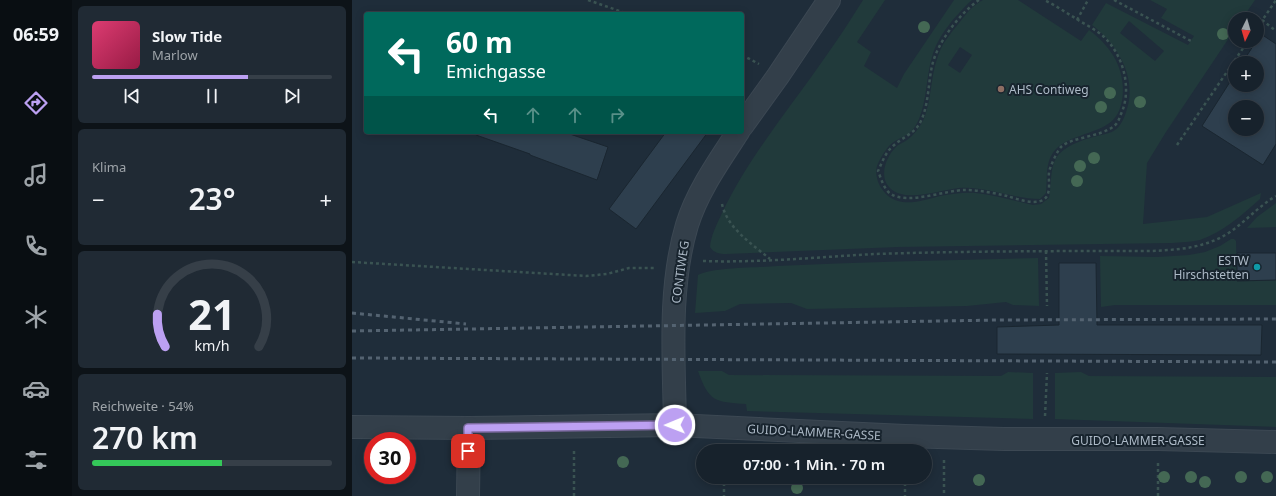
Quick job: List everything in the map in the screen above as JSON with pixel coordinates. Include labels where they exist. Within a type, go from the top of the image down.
[{"type":"street","points":[[744,123],[829,0]]},
{"type":"street","name":"CONTIWEG","points":[[675,425],[674,335],[687,266],[687,225],[709,178],[737,134]]},
{"type":"street","name":"GUIDO-LAMMER-GASSE","points":[[352,428],[675,425],[905,436],[1004,439],[1158,439],[1276,442]]},
{"type":"street","points":[[468,428],[468,496]]},
{"type":"path","points":[[588,0],[622,12]]},
{"type":"path","points":[[978,0],[959,17],[935,54],[931,68],[928,93],[921,120],[911,134],[892,147],[878,171],[885,186],[891,194],[904,198],[934,196],[950,191],[965,190],[980,191],[1032,202],[1042,201],[1046,197],[1049,190],[1049,170],[1061,147],[1076,140],[1090,137],[1114,126],[1125,107],[1127,94],[1124,71],[1112,47],[1103,36],[1044,0]]},
{"type":"path","points":[[1077,20],[1088,0]]},
{"type":"path","points":[[1114,0],[1191,41]]},
{"type":"path","points":[[1264,17],[1276,0]]},
{"type":"path","points":[[1264,22],[1276,31]]},
{"type":"path","points":[[1177,145],[1243,48]]},
{"type":"path","points":[[352,262],[586,276],[607,274],[629,268],[660,268],[728,262],[944,252],[1150,251],[1182,249],[1211,242],[1230,232],[1276,196]]},
{"type":"path","points":[[721,199],[727,218],[738,231],[770,260]]},
{"type":"path","points":[[1046,251],[1047,306]]},
{"type":"path","points":[[1045,419],[1047,373]]},
{"type":"path","points":[[574,444],[574,496]]},
{"type":"path","points":[[944,456],[944,496]]},
{"type":"path","points":[[1158,462],[1158,496]]},
{"type":"path","points":[[724,484],[724,496]]},
{"type":"path","points":[[905,484],[905,496]]},
{"type":"green space","points":[[863,0],[885,0],[857,42],[871,52],[864,66],[897,88],[904,74],[954,0],[972,0],[943,33],[932,57],[924,104],[919,119],[910,133],[890,145],[883,155],[876,168],[877,179],[885,193],[895,200],[903,202],[919,201],[954,194],[976,193],[1033,205],[1041,204],[1049,198],[1052,169],[1056,158],[1063,150],[1078,142],[1113,131],[1119,126],[1125,115],[1129,97],[1129,85],[1123,62],[1117,51],[1092,25],[1106,3],[1188,45],[1194,36],[1161,18],[1167,9],[1150,0],[1255,0],[1247,12],[1228,12],[1228,39],[1147,163],[1143,224],[1207,217],[1261,193],[1260,199],[1224,228],[1208,237],[1190,242],[898,247],[726,254],[715,252],[710,247],[713,234],[733,192],[771,132],[831,49]],"holes":[[[1129,21],[1164,51],[1155,61],[1120,33]]]},
{"type":"green space","points":[[983,0],[1018,0],[1081,41],[1089,30],[1105,44],[1120,70],[1123,90],[1119,111],[1114,119],[1108,124],[1074,138],[1056,149],[1052,154],[1048,165],[1046,193],[1040,199],[969,188],[959,188],[922,195],[903,195],[895,192],[889,187],[884,178],[885,167],[889,156],[896,147],[912,136],[923,121],[928,105],[935,64],[940,51],[950,34],[964,16]],"holes":[[[960,47],[972,55],[960,73],[948,65]]]},
{"type":"green space","points":[[1276,203],[1276,227],[1247,228],[1257,217]]},
{"type":"green space","points":[[1231,239],[1236,241],[1237,281],[1276,280],[1276,305],[1115,305],[1101,307],[1100,256],[1157,257],[1189,255],[1205,252],[1220,246]]},
{"type":"green space","points":[[1038,258],[1039,306],[1013,305],[1006,302],[967,306],[807,309],[791,303],[740,304],[725,311],[695,313],[698,275],[715,270],[908,261]]},
{"type":"green space","points":[[698,371],[722,371],[729,375],[1001,376],[1008,372],[1033,373],[1033,419],[747,411],[746,404],[720,401],[710,395]]},
{"type":"green space","points":[[1081,372],[1089,376],[1276,377],[1276,427],[1055,419],[1055,373]]},
{"type":"building","points":[[1264,36],[1276,44],[1276,144],[1263,165],[1202,126],[1228,85],[1228,92],[1264,92],[1264,56],[1247,56],[1252,48],[1264,48]]},
{"type":"building","points":[[570,134],[608,147],[597,180],[476,135]]},
{"type":"building","points":[[665,134],[707,134],[636,229],[609,209]]},
{"type":"building","name":"ESTW Hirschstetten","points":[[1237,253],[1276,253],[1276,280],[1237,281]]},
{"type":"building","points":[[1059,263],[1096,263],[1097,325],[1262,325],[1261,355],[997,354],[997,327],[1059,325]]},
{"type":"railway","points":[[352,313],[466,324]]},
{"type":"railway","points":[[352,331],[999,320],[1276,319]]},
{"type":"railway","points":[[352,358],[1276,362]]},
{"type":"place","name":"AHS Contiweg","points":[[1001,89]]},
{"type":"place","name":"ESTW Hirschstetten","points":[[1257,267]]},
{"type":"route","points":[[468,451],[468,428],[675,425]]}]
